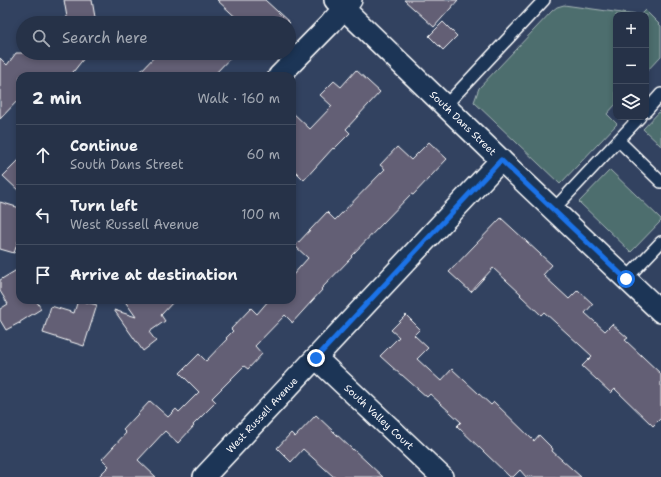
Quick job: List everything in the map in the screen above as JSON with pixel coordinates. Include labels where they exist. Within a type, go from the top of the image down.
[{"type":"street","name":"South Dans Street","points":[[343,3],[445,106],[661,312]]},
{"type":"street","points":[[296,58],[331,23],[343,3]]},
{"type":"street","points":[[282,72],[294,60]]},
{"type":"street","name":"West Russell Avenue","points":[[204,477],[501,160]]},
{"type":"street","name":"South Valley Court","points":[[316,358],[442,477]]},
{"type":"lane","points":[[445,106],[544,0]]},
{"type":"lane","points":[[649,108],[661,94]]},
{"type":"lane","points":[[553,210],[637,120]]},
{"type":"lane","points":[[619,141],[661,182]]},
{"type":"lane","points":[[626,279],[661,242]]},
{"type":"green space","points":[[564,5],[614,12],[613,12],[613,107],[607,114],[617,124],[560,184],[474,102],[479,88],[557,7]]},
{"type":"green space","points":[[649,14],[661,26],[661,56],[649,69]]},
{"type":"green space","points":[[661,110],[661,146],[643,129]]},
{"type":"green space","points":[[610,170],[661,219],[661,221],[631,252],[579,202]]},
{"type":"building","points":[[64,0],[92,0],[95,16],[67,16]]},
{"type":"building","points":[[217,0],[265,0],[282,16],[234,16]]},
{"type":"building","points":[[404,0],[458,0],[434,27]]},
{"type":"building","points":[[443,22],[457,36],[443,50],[429,36]]},
{"type":"building","points":[[16,53],[16,60],[83,60],[73,72],[16,72],[16,102],[0,119],[0,58],[7,65]]},
{"type":"building","points":[[151,60],[228,60],[217,72],[140,72]]},
{"type":"building","points":[[356,70],[380,92],[346,129],[350,133],[334,149],[333,148],[304,180],[296,172],[296,116],[310,129],[332,106],[320,95],[334,81],[341,87]]},
{"type":"building","points":[[429,142],[447,159],[351,256],[352,257],[321,289],[322,290],[292,323],[285,315],[255,346],[262,354],[248,369],[244,366],[212,398],[216,402],[193,425],[194,426],[178,443],[165,431],[138,460],[156,477],[98,477],[109,466],[102,459],[126,433],[123,430],[150,401],[168,417],[176,409],[179,412],[199,392],[180,373],[199,354],[206,361],[227,339],[226,338],[233,331],[231,329],[251,308],[257,314],[266,304],[296,304],[296,272],[308,258],[296,247],[296,245],[327,212],[335,220],[385,169],[380,165],[397,147],[411,160]]},
{"type":"building","points":[[16,163],[16,188],[3,176]]},
{"type":"building","points":[[0,202],[16,207],[16,247],[14,253],[0,249]]},
{"type":"building","points":[[501,218],[552,265],[543,275],[569,299],[578,290],[593,304],[585,313],[605,331],[612,324],[628,338],[625,340],[661,374],[661,418],[653,426],[615,389],[611,393],[582,366],[592,356],[544,312],[541,315],[493,268],[471,292],[449,272]]},
{"type":"building","points":[[16,270],[16,304],[38,304],[41,309],[20,322],[20,324],[19,323],[6,330],[0,320],[0,309],[8,304],[0,291],[0,280]]},
{"type":"building","points":[[77,304],[97,305],[84,346],[43,333],[51,306],[74,313]]},
{"type":"building","points":[[127,304],[171,304],[161,315],[165,321],[149,332],[156,341],[143,351],[114,310],[136,317]]},
{"type":"building","points":[[406,315],[420,329],[414,335],[428,348],[417,359],[441,381],[452,369],[491,405],[494,402],[534,441],[539,435],[553,449],[552,451],[581,477],[526,477],[520,470],[513,477],[510,477],[457,426],[461,422],[430,394],[427,397],[380,356],[399,337],[391,330]]},
{"type":"building","points":[[316,415],[383,477],[334,477],[303,449],[291,462],[277,448],[291,433],[295,437]]},
{"type":"route","points":[[316,358],[501,160],[626,279]]}]
